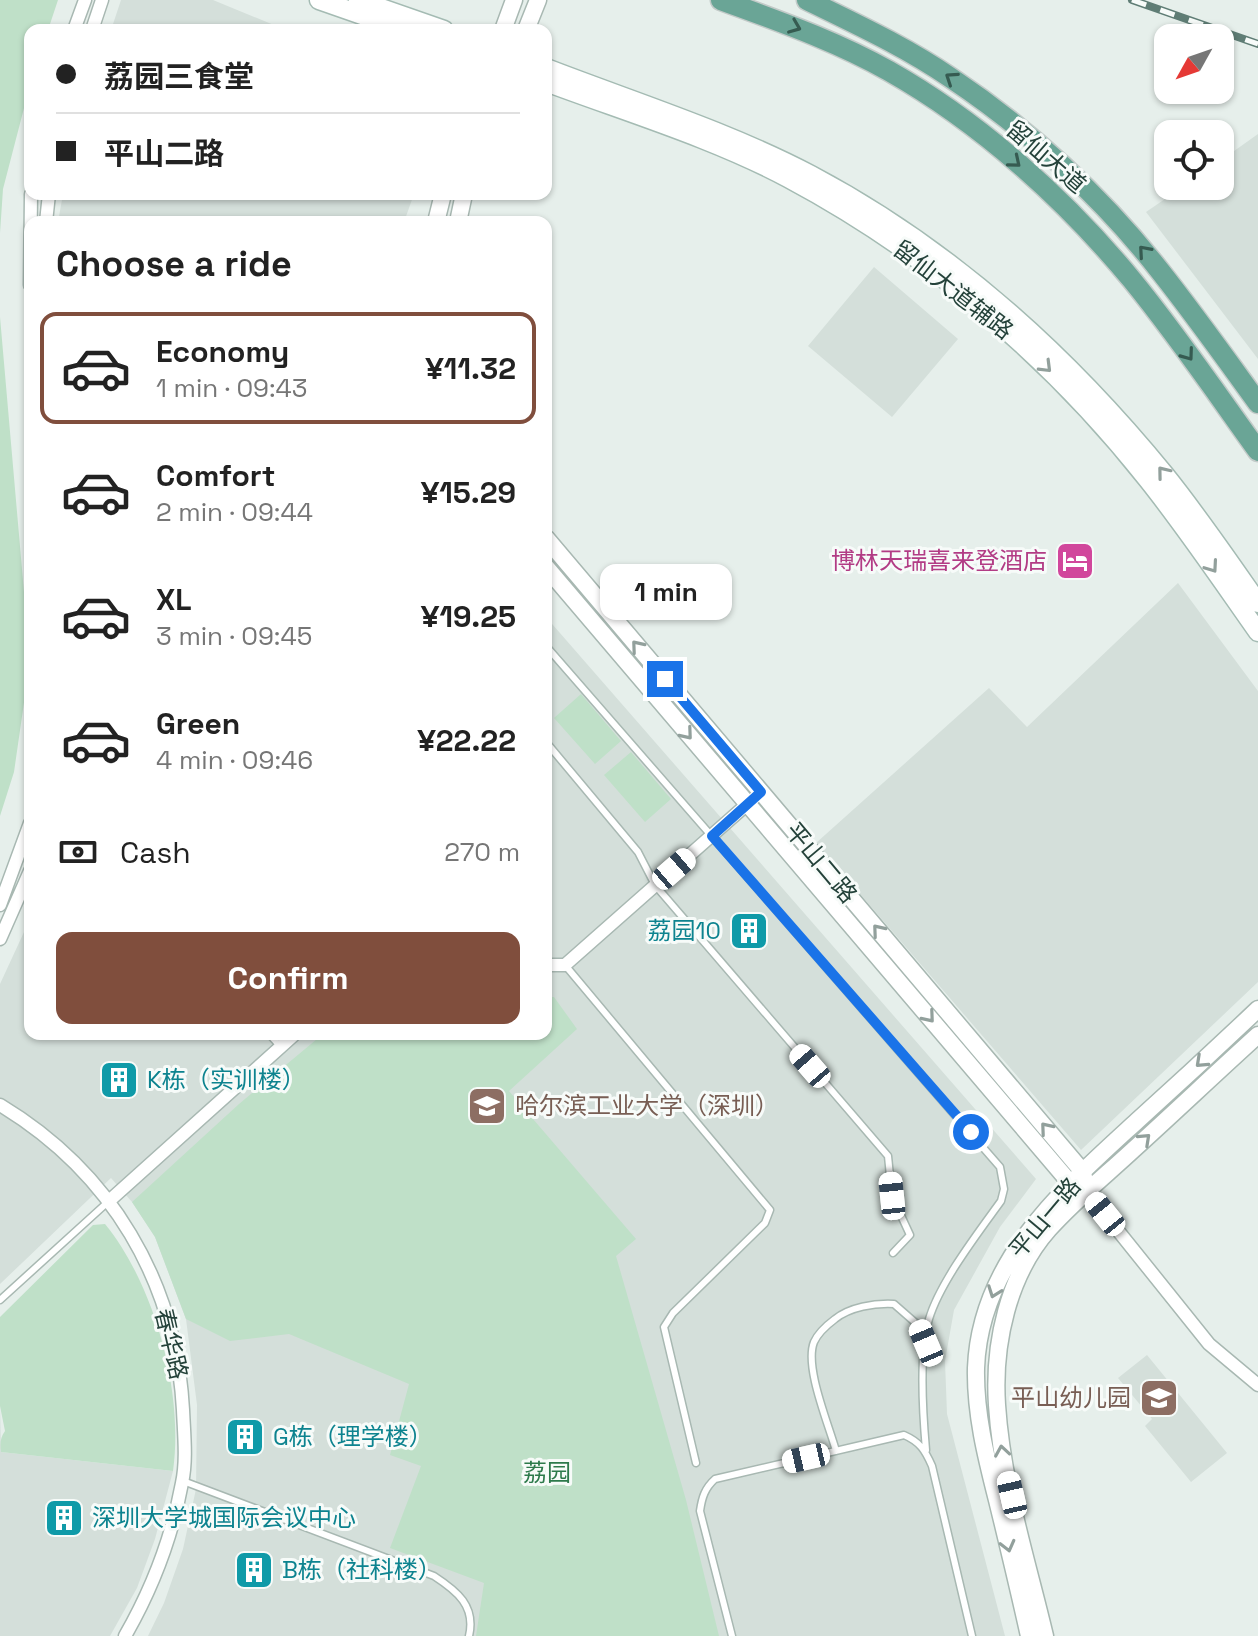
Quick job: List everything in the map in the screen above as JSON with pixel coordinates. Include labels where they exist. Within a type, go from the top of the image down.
[{"type":"main road","points":[[319,0],[388,24]]},
{"type":"main road","points":[[358,0],[427,24]]},
{"type":"main road","name":"留仙大道","points":[[721,0],[796,27],[889,71],[940,104],[1020,166],[1061,203],[1132,281],[1258,451]]},
{"type":"main road","name":"留仙大道","points":[[807,0],[907,51],[951,78],[1043,149],[1096,199],[1160,270],[1258,403]]},
{"type":"main road","name":"留仙大道辅路","points":[[552,70],[781,160],[875,212],[962,274],[1040,339],[1110,411],[1167,477],[1258,603]]},
{"type":"main road","name":"留仙大道辅路","points":[[552,84],[750,159],[787,177],[869,225],[965,295],[1039,360],[1110,434],[1178,518],[1258,632]]},
{"type":"street","points":[[76,24],[85,0]]},
{"type":"street","points":[[94,24],[102,0]]},
{"type":"street","points":[[505,24],[514,0]]},
{"type":"street","points":[[528,24],[538,0]]},
{"type":"street","name":"平山二路","points":[[552,545],[761,792],[1209,1344],[1258,1385]]},
{"type":"street","name":"平山二路","points":[[552,574],[748,804],[1077,1178]]},
{"type":"street","points":[[552,965],[565,965],[761,792]]},
{"type":"street","points":[[0,905],[24,839]]},
{"type":"street","points":[[0,939],[24,885]]},
{"type":"street","name":"平山一路","points":[[1029,1636],[985,1452],[977,1394],[976,1367],[986,1314],[996,1285],[1010,1258],[1041,1214],[1258,1009]]},
{"type":"street","points":[[109,1201],[288,1040]]},
{"type":"street","name":"平山一路","points":[[1045,1636],[1004,1464],[997,1405],[996,1376],[1005,1319],[1021,1270],[1048,1230],[1087,1192],[1256,1042]]},
{"type":"street","name":"春华路","points":[[0,1105],[60,1150],[92,1179],[131,1232],[151,1270],[165,1308],[182,1392],[183,1481],[149,1592],[125,1636]]},
{"type":"lane","points":[[552,653],[1000,1167],[1004,1178],[1001,1201],[937,1299],[928,1320],[926,1343],[926,1450],[972,1636]]},
{"type":"lane","points":[[552,749],[638,852],[655,885],[888,1156],[892,1196],[910,1235],[893,1253]]},
{"type":"lane","points":[[565,965],[770,1210],[765,1223],[673,1313],[664,1327],[696,1463]]},
{"type":"lane","points":[[274,1040],[280,1046]]},
{"type":"lane","points":[[0,1300],[109,1201]]},
{"type":"lane","points":[[836,1451],[811,1356],[814,1341],[824,1328],[855,1308],[894,1304],[918,1325],[926,1343]]},
{"type":"lane","points":[[732,1636],[700,1511],[701,1499],[715,1479],[904,1435],[926,1450]]},
{"type":"lane","points":[[183,1481],[434,1576],[454,1589],[466,1602],[469,1636]]},
{"type":"shaded area","points":[[121,0],[213,0],[271,24],[113,24]]},
{"type":"shaded area","points":[[1258,134],[1258,359],[1146,212],[1164,200],[1234,200],[1234,151]]},
{"type":"shaded area","points":[[62,200],[412,200],[406,216],[59,216]]},
{"type":"shaded area","points":[[874,267],[958,339],[892,417],[808,346]]},
{"type":"shaded area","points":[[1178,583],[1258,691],[1258,982],[1081,1150],[816,843],[989,688],[1027,727]]},
{"type":"shaded area","name":"哈尔滨工业大学（深圳）","points":[[552,624],[1036,1179],[1000,1227],[954,1310],[945,1361],[947,1414],[1005,1636],[148,1636],[164,1603],[183,1549],[196,1489],[197,1405],[186,1319],[155,1237],[132,1202],[111,1178],[0,1284],[0,984],[24,932],[24,1040],[552,1040]]},
{"type":"shaded area","name":"平山幼儿园","points":[[1147,1355],[1227,1453],[1191,1482],[1145,1426],[1152,1419],[1118,1378]]},
{"type":"shaded area","name":"深圳大学城国际会议中心","points":[[0,1407],[1,1452],[173,1471],[155,1539],[137,1588],[110,1636],[0,1636]]},
{"type":"green space","points":[[0,0],[58,0],[50,24],[24,24],[24,108],[3,189],[0,233]]},
{"type":"green space","points":[[0,317],[24,592],[24,703],[14,772],[0,816]]},
{"type":"green space","points":[[581,694],[621,741],[595,764],[554,718]]},
{"type":"green space","points":[[631,752],[671,799],[645,822],[604,775]]},
{"type":"green space","name":"荔园","points":[[554,997],[577,1029],[509,1091],[636,1239],[616,1256],[686,1500],[719,1636],[476,1636],[484,1583],[390,1548],[421,1466],[390,1455],[409,1384],[289,1334],[230,1341],[186,1319],[155,1237],[132,1202],[239,1104],[316,1040],[552,1040]]},
{"type":"green space","points":[[105,1224],[138,1277],[162,1341],[174,1408],[173,1471],[1,1452],[5,1431],[0,1406],[0,1317],[93,1225]]},
{"type":"railway","points":[[1132,0],[1258,44]]},
{"type":"place","name":"博林天瑞喜来登酒店","points":[[1075,561]]},
{"type":"place","name":"荔园10","points":[[749,931]]},
{"type":"place","name":"K栋（实训楼）","points":[[119,1080]]},
{"type":"place","name":"哈尔滨工业大学（深圳）","points":[[487,1106]]},
{"type":"place","name":"平山幼儿园","points":[[1159,1398]]},
{"type":"place","name":"G栋（理学楼）","points":[[245,1437]]},
{"type":"place","name":"深圳大学城国际会议中心","points":[[64,1518]]},
{"type":"place","name":"B栋（社科楼）","points":[[254,1570]]},
{"type":"route","points":[[665,679],[761,792],[712,836],[971,1132]]}]
